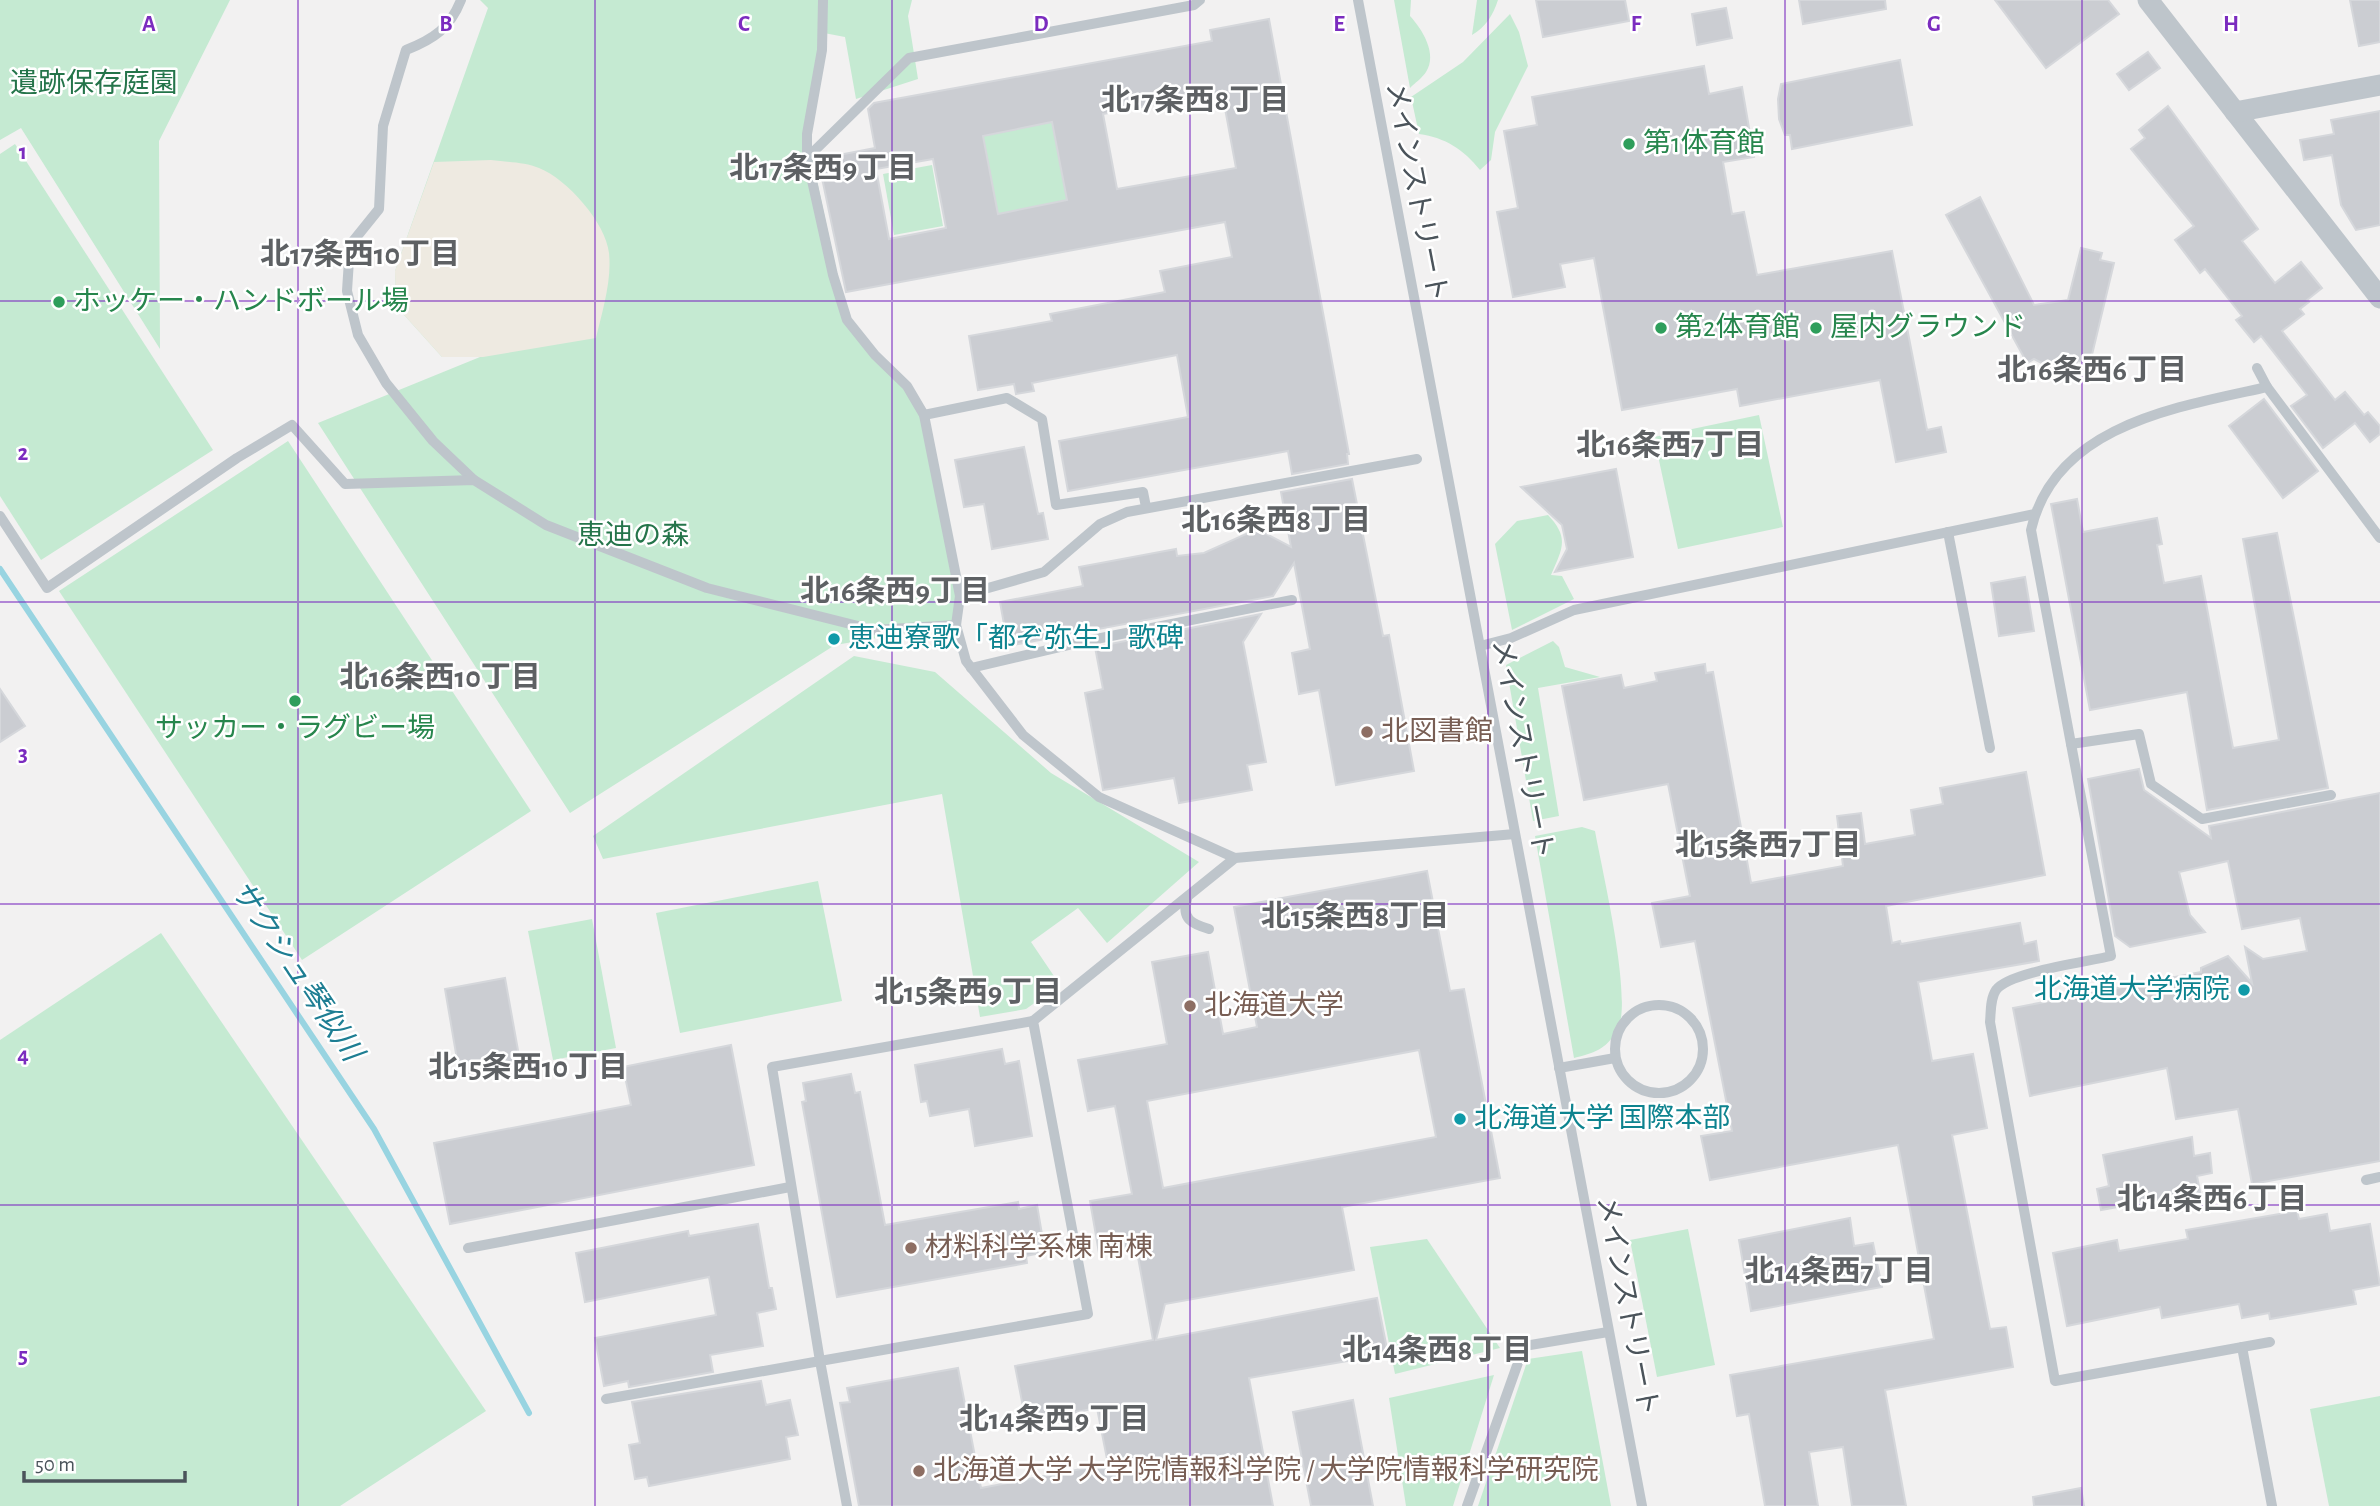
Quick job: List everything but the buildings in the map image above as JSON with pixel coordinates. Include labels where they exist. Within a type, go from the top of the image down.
[{"type":"street","points":[[2148,0],[2380,297]]},
{"type":"street","points":[[2235,112],[2380,85]]},
{"type":"lane","points":[[461,0],[453,19],[434,39],[406,50],[383,126],[379,209],[350,245],[347,291],[358,335],[386,383],[433,441],[474,480],[546,526],[707,588],[874,630],[956,625]]},
{"type":"lane","points":[[823,0],[822,50],[807,134],[807,158],[833,275],[847,320],[875,355],[908,386],[924,415],[960,596],[956,625],[966,661],[1023,735],[1099,797],[1235,858],[1515,834]]},
{"type":"lane","points":[[807,158],[909,58],[1195,5],[1200,0]]},
{"type":"lane","name":"メインストリート","points":[[1358,0],[1642,1506]]},
{"type":"lane","points":[[2257,368],[2267,387],[2380,538]]},
{"type":"lane","points":[[2267,387],[2146,416],[2082,449],[2052,482],[2035,514],[2031,530],[2111,956],[2015,978],[1997,989],[1991,1004],[1990,1022],[2055,1381],[2270,1342]]},
{"type":"lane","points":[[924,415],[1007,398],[1042,419],[1056,505],[1143,492],[1146,507]]},
{"type":"lane","points":[[0,516],[47,588],[237,458],[292,425],[345,484],[474,480]]},
{"type":"lane","points":[[960,596],[1044,572],[1100,524],[1127,512],[1417,459]]},
{"type":"lane","points":[[1480,646],[1511,638],[1573,610],[2035,514]]},
{"type":"lane","points":[[1948,532],[1990,748]]},
{"type":"lane","points":[[971,667],[1292,600]]},
{"type":"lane","points":[[2071,744],[2138,734],[2151,784],[2202,819],[2331,795]]},
{"type":"lane","points":[[847,1506],[790,1187],[772,1066],[1033,1021],[1235,858]]},
{"type":"lane","points":[[1187,899],[1184,909],[1188,919],[1194,925],[1209,929]]},
{"type":"lane","points":[[1666,1005],[1678,1009],[1696,1026],[1702,1037],[1701,1062],[1695,1074],[1676,1090],[1663,1093],[1638,1088],[1620,1070],[1615,1058],[1616,1034],[1622,1023],[1642,1007],[1666,1005]]},
{"type":"lane","points":[[606,1399],[1088,1314],[1033,1021]]},
{"type":"lane","points":[[1559,1068],[1615,1058]]},
{"type":"lane","points":[[2366,1180],[2380,1177]]},
{"type":"lane","points":[[468,1248],[790,1187]]},
{"type":"lane","points":[[1467,1506],[1524,1346],[1608,1332]]},
{"type":"lane","points":[[2242,1347],[2272,1506]]},
{"type":"green space","name":"遺跡保存庭園","points":[[0,0],[230,0],[159,141],[160,349],[21,128],[0,140]]},
{"type":"green space","name":"恵迪の森","points":[[480,0],[912,0],[908,16],[918,79],[856,99],[845,37],[824,33],[807,134],[847,320],[907,386],[924,415],[960,596],[956,625],[835,645],[570,813],[318,423],[480,357],[442,357],[396,306],[395,271],[488,8]]},
{"type":"green space","points":[[1394,0],[1411,0],[1410,16],[1424,35],[1429,50],[1426,72],[1410,88]]},
{"type":"green space","points":[[1477,0],[1498,0],[1488,20],[1472,35]]},
{"type":"green space","points":[[1510,14],[1519,32],[1528,66],[1495,132],[1491,160],[1480,170],[1453,146],[1438,138],[1419,134],[1411,97],[1463,62]]},
{"type":"green space","points":[[1052,122],[1067,200],[998,214],[983,136]]},
{"type":"green space","name":"ホッケー・ハンドボール場","points":[[15,144],[213,450],[41,560],[0,496],[0,154]]},
{"type":"green space","points":[[932,165],[943,226],[894,235],[883,174]]},
{"type":"green space","points":[[1759,415],[1783,527],[1678,549],[1654,437]]},
{"type":"green space","name":"サッカー・ラグビー場","points":[[288,441],[531,811],[302,960],[59,591]]},
{"type":"green space","points":[[1548,515],[1562,537],[1561,551],[1551,575],[1562,576],[1574,599],[1512,630],[1495,544],[1517,521]]},
{"type":"green space","points":[[1553,641],[1559,647],[1565,667],[1600,677],[1538,688],[1559,816],[1533,821],[1506,665]]},
{"type":"green space","points":[[854,656],[935,672],[1051,773],[1199,862],[1107,943],[1078,908],[1031,942],[1060,985],[1026,1009],[980,1017],[942,794],[603,859],[593,836]]},
{"type":"green space","points":[[1582,827],[1595,831],[1610,904],[1622,993],[1617,1031],[1603,1047],[1574,1058],[1535,836]]},
{"type":"green space","points":[[818,881],[842,1001],[680,1033],[656,913]]},
{"type":"green space","points":[[592,919],[616,1048],[553,1060],[528,931]]},
{"type":"green space","points":[[161,933],[486,1411],[340,1506],[0,1506],[0,1040]]},
{"type":"green space","points":[[1688,1229],[1715,1365],[1657,1377],[1630,1240]]},
{"type":"green space","points":[[1427,1239],[1500,1348],[1395,1374],[1370,1247]]},
{"type":"green space","points":[[1582,1351],[1611,1506],[1478,1506],[1528,1359]]},
{"type":"green space","points":[[1494,1375],[1453,1506],[1406,1506],[1389,1398]]},
{"type":"green space","points":[[2380,1396],[2380,1506],[2329,1506],[2310,1409]]},
{"type":"sand","points":[[491,160],[528,164],[550,174],[573,192],[601,229],[610,264],[596,338],[483,357],[442,357],[396,306],[395,271],[434,162]]},
{"type":"waterway","name":"サクシュ琴似川","points":[[0,569],[374,1129],[529,1413]]},
{"type":"place","name":"第1体育館","points":[[1629,144]]},
{"type":"place","name":"ホッケー・ハンドボール場","points":[[59,302]]},
{"type":"place","name":"第2体育館","points":[[1661,328]]},
{"type":"place","name":"屋内グラウンド","points":[[1816,328]]},
{"type":"place","name":"恵迪寮歌「都ぞ弥生」歌碑","points":[[834,639]]},
{"type":"place","name":"サッカー・ラグビー場","points":[[295,701]]},
{"type":"place","name":"北図書館","points":[[1367,732]]},
{"type":"place","name":"北海道大学病院","points":[[2244,990]]},
{"type":"place","name":"北海道大学","points":[[1190,1006]]},
{"type":"place","name":"北海道大学 国際本部","points":[[1460,1119]]},
{"type":"place","name":"材料科学系棟 南棟","points":[[911,1248]]},
{"type":"place","name":"北海道大学 大学院情報科学院 / 大学院情報科学研究院","points":[[919,1471]]},
{"type":"district","name":"北17条西8丁目","points":[[1195,101]]},
{"type":"district","name":"北17条西9丁目","points":[[823,169]]},
{"type":"district","name":"北17条西10丁目","points":[[360,255]]},
{"type":"district","name":"北16条西6丁目","points":[[2092,371]]},
{"type":"district","name":"北16条西7丁目","points":[[1670,446]]},
{"type":"district","name":"北16条西8丁目","points":[[1276,521]]},
{"type":"district","name":"北16条西9丁目","points":[[895,592]]},
{"type":"district","name":"北16条西10丁目","points":[[440,678]]},
{"type":"district","name":"北15条西7丁目","points":[[1768,846]]},
{"type":"district","name":"北15条西8丁目","points":[[1355,917]]},
{"type":"district","name":"北15条西9丁目","points":[[968,993]]},
{"type":"district","name":"北15条西10丁目","points":[[528,1068]]},
{"type":"district","name":"北14条西6丁目","points":[[2212,1200]]},
{"type":"district","name":"北14条西7丁目","points":[[1839,1272]]},
{"type":"district","name":"北14条西8丁目","points":[[1437,1351]]},
{"type":"district","name":"北14条西9丁目","points":[[1054,1420]]}]
